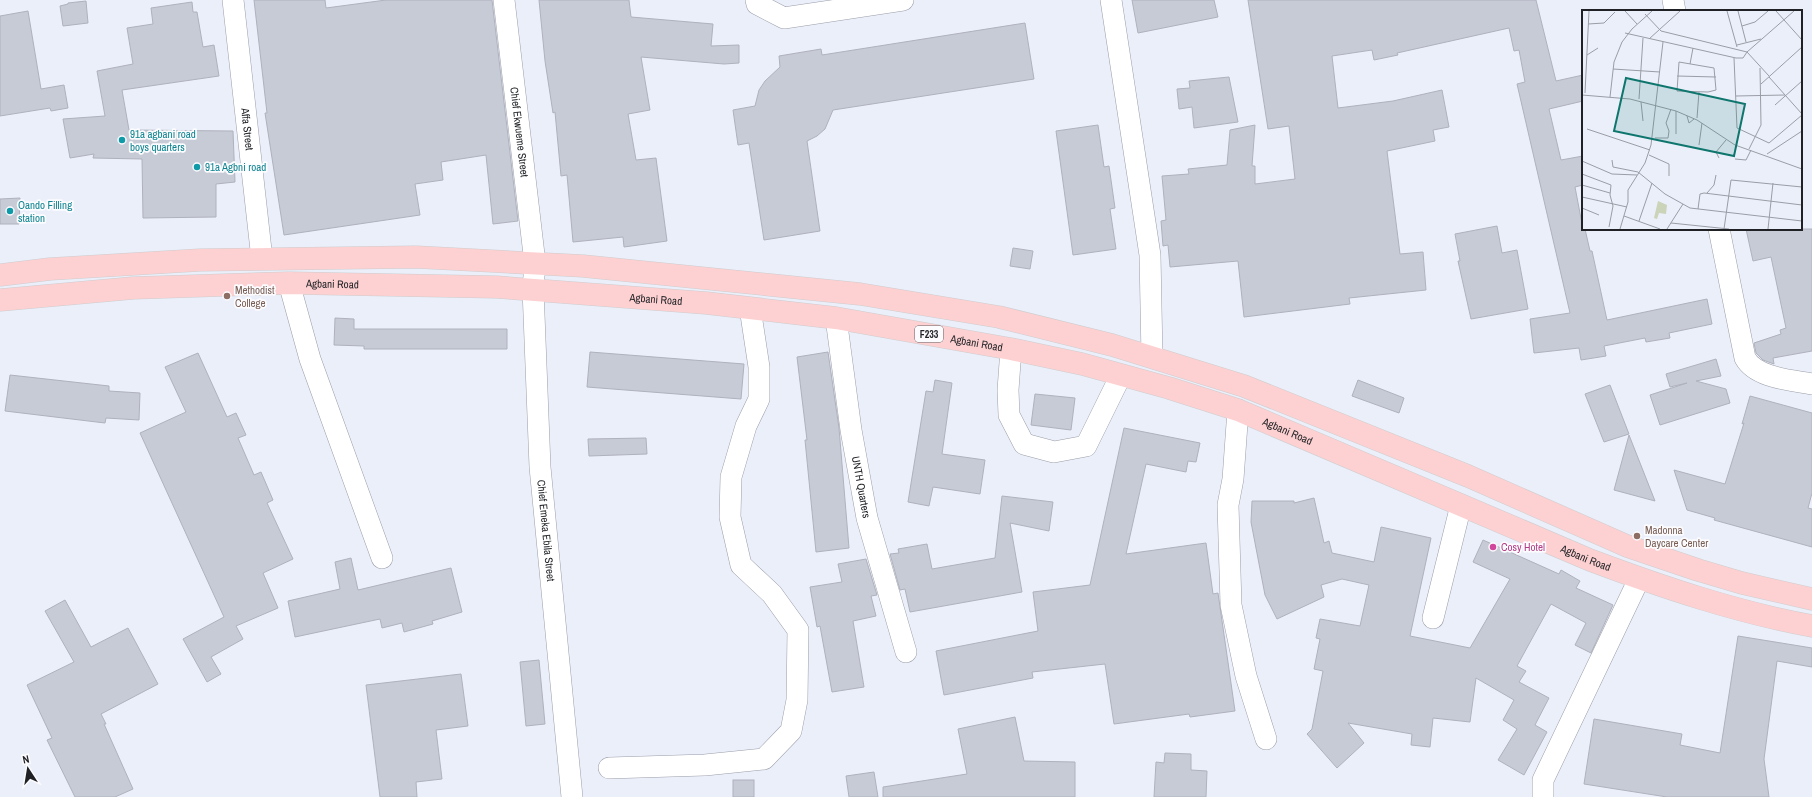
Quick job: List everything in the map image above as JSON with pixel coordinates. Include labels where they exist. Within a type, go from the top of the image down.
[{"type":"main road","points":[[0,275],[50,269],[200,260],[416,257],[583,266],[860,294],[999,318],[1112,344],[1244,386],[1468,476],[1627,546],[1735,581],[1812,599]]},
{"type":"main road","name":"Agbani Road","points":[[0,300],[133,288],[289,283],[533,289],[750,308],[836,318],[1011,349],[1082,364],[1238,410],[1639,579],[1711,602],[1812,626]]},
{"type":"street","name":"Affa Street","points":[[233,0],[262,259]]},
{"type":"street","name":"Chief Ekwueme Street","points":[[504,0],[534,263]]},
{"type":"street","points":[[756,0],[757,4],[784,18],[903,0]]},
{"type":"street","points":[[1111,0],[1150,255],[1152,356]]},
{"type":"street","points":[[1672,0],[1675,10]]},
{"type":"street","points":[[1719,230],[1745,358],[1750,366],[1764,373],[1812,384]]},
{"type":"street","name":"Chief Emeka Ebila Street","points":[[534,263],[533,289],[540,467],[572,797]]},
{"type":"street","points":[[289,283],[310,359],[382,558]]},
{"type":"street","points":[[609,768],[705,765],[764,759],[791,731],[797,700],[798,630],[772,594],[741,565],[730,517],[731,477],[746,426],[759,399],[759,367],[750,308]]},
{"type":"street","name":"UNTH Quarters","points":[[836,318],[851,430],[867,518],[906,652]]},
{"type":"street","points":[[1011,349],[1008,390],[1010,415],[1024,444],[1054,452],[1086,446],[1121,375]]},
{"type":"street","points":[[1238,410],[1233,479],[1228,505],[1231,604],[1246,676],[1266,739]]},
{"type":"street","points":[[1433,618],[1461,505]]},
{"type":"street","points":[[1544,797],[1543,780],[1639,579]]},
{"type":"building","points":[[254,0],[325,0],[326,8],[386,0],[492,0],[518,221],[493,224],[486,155],[441,162],[443,180],[415,184],[420,215],[284,235],[265,113],[267,113]]},
{"type":"building","points":[[539,0],[629,0],[631,17],[713,24],[711,46],[739,45],[739,63],[724,64],[641,57],[650,110],[628,114],[636,160],[656,158],[667,241],[624,247],[623,237],[573,242],[567,175],[561,176],[555,112],[553,113],[545,61]]},
{"type":"building","points":[[1132,0],[1214,0],[1218,17],[1138,33]]},
{"type":"building","points":[[1248,0],[1536,0],[1556,81],[1582,75],[1582,101],[1549,109],[1561,160],[1582,156],[1582,185],[1575,187],[1582,230],[1585,230],[1590,251],[1592,251],[1607,320],[1707,299],[1712,324],[1669,333],[1670,338],[1646,342],[1645,338],[1604,346],[1606,356],[1581,360],[1579,348],[1534,353],[1530,319],[1570,313],[1517,84],[1525,82],[1519,50],[1514,51],[1509,28],[1397,53],[1398,55],[1374,60],[1372,50],[1332,56],[1338,108],[1393,101],[1442,90],[1449,127],[1433,130],[1435,141],[1387,151],[1400,254],[1423,252],[1426,290],[1349,298],[1350,304],[1244,317],[1238,261],[1170,267],[1168,245],[1163,246],[1161,221],[1166,220],[1162,176],[1189,174],[1188,169],[1227,165],[1230,130],[1255,125],[1252,166],[1255,166],[1255,184],[1295,179],[1289,126],[1268,129]]},
{"type":"building","points":[[86,1],[88,23],[63,26],[60,6],[68,3]]},
{"type":"building","points":[[192,2],[193,12],[197,12],[203,47],[214,45],[219,76],[122,90],[129,130],[233,131],[235,182],[216,184],[216,217],[143,218],[142,159],[93,158],[94,154],[70,158],[63,119],[105,116],[97,71],[133,64],[127,28],[153,24],[151,8]]},
{"type":"building","points":[[28,11],[41,89],[64,85],[68,108],[51,111],[50,108],[0,116],[0,16]]},
{"type":"building","points":[[1025,23],[1034,79],[833,110],[825,129],[817,136],[807,141],[820,231],[764,240],[749,143],[738,145],[733,110],[755,106],[759,90],[765,81],[780,67],[779,56],[821,49],[822,55]]},
{"type":"building","points":[[1229,77],[1238,122],[1194,128],[1192,107],[1179,109],[1177,89],[1190,88],[1189,81]]},
{"type":"building","points":[[1098,125],[1104,167],[1109,166],[1115,208],[1110,209],[1116,249],[1073,255],[1056,131]]},
{"type":"building","name":"Oando Filling station","points":[[20,198],[19,224],[0,224],[0,199]]},
{"type":"building","points":[[1497,226],[1502,253],[1517,250],[1528,309],[1471,319],[1458,261],[1460,261],[1455,234]]},
{"type":"building","points":[[1812,229],[1812,351],[1773,358],[1774,364],[1763,360],[1756,353],[1754,343],[1781,334],[1780,330],[1786,328],[1771,257],[1753,261],[1746,230]]},
{"type":"building","points":[[1013,248],[1033,251],[1030,269],[1010,266]]},
{"type":"building","points":[[335,318],[354,319],[354,329],[507,329],[507,349],[364,349],[364,346],[334,345]]},
{"type":"building","points":[[590,352],[744,364],[741,399],[587,387]]},
{"type":"building","points":[[828,352],[839,428],[849,548],[816,552],[805,440],[807,440],[797,357]]},
{"type":"building","points":[[198,353],[227,417],[236,413],[246,435],[238,438],[254,475],[261,472],[273,500],[267,503],[293,559],[263,573],[278,608],[236,626],[243,639],[211,657],[221,674],[207,682],[183,639],[224,617],[140,433],[186,412],[165,367]]},
{"type":"building","points":[[1716,359],[1721,376],[1696,381],[1726,389],[1730,403],[1660,425],[1650,395],[1687,383],[1670,387],[1666,374]]},
{"type":"building","points":[[10,375],[109,386],[109,391],[140,393],[139,420],[106,418],[105,423],[5,411]]},
{"type":"building","points":[[935,380],[952,383],[942,454],[985,460],[980,494],[933,487],[929,506],[908,502],[926,391],[933,392]]},
{"type":"building","points":[[1358,380],[1404,398],[1399,413],[1352,396]]},
{"type":"building","points":[[1610,385],[1629,434],[1604,442],[1585,394]]},
{"type":"building","points":[[1035,394],[1075,398],[1071,430],[1031,425]]},
{"type":"building","points":[[1750,396],[1812,413],[1812,493],[1808,508],[1812,509],[1812,547],[1714,520],[1715,518],[1687,510],[1674,470],[1725,484],[1744,423],[1742,424]]},
{"type":"building","points":[[1124,428],[1200,443],[1196,462],[1188,461],[1186,472],[1146,464],[1126,554],[1206,543],[1213,594],[1218,593],[1235,711],[1190,717],[1189,714],[1114,724],[1105,664],[1032,672],[1033,678],[944,695],[936,651],[1038,631],[1033,592],[1090,585]]},
{"type":"building","points":[[1629,435],[1655,501],[1614,490]]},
{"type":"building","points":[[646,438],[647,454],[589,456],[588,439]]},
{"type":"building","points":[[1002,496],[1053,502],[1049,531],[1010,523],[1022,592],[910,612],[905,589],[900,590],[890,554],[899,553],[898,549],[927,544],[932,569],[995,558]]},
{"type":"building","points":[[1314,498],[1324,543],[1329,541],[1332,553],[1374,562],[1381,527],[1431,538],[1410,636],[1470,648],[1510,579],[1473,562],[1483,540],[1559,574],[1561,570],[1580,581],[1576,588],[1613,605],[1591,653],[1575,645],[1586,623],[1551,604],[1517,666],[1526,671],[1519,682],[1549,698],[1535,725],[1547,732],[1524,775],[1498,760],[1517,729],[1503,720],[1514,700],[1476,678],[1470,722],[1433,718],[1430,747],[1411,745],[1412,734],[1348,723],[1364,743],[1337,768],[1307,734],[1312,729],[1323,671],[1314,669],[1320,639],[1316,638],[1320,619],[1360,626],[1369,585],[1342,579],[1321,585],[1324,597],[1277,619],[1265,595],[1251,522],[1252,501],[1294,501],[1294,503]]},
{"type":"building","points":[[351,558],[358,590],[451,568],[462,612],[432,621],[433,624],[404,632],[402,623],[382,628],[380,619],[295,637],[288,601],[340,589],[335,562]]},
{"type":"building","points":[[866,559],[877,595],[871,596],[876,616],[853,621],[864,687],[832,692],[820,626],[817,627],[810,587],[842,582],[838,564]]},
{"type":"building","points":[[65,600],[91,647],[128,628],[158,684],[101,714],[133,789],[115,797],[75,797],[47,740],[52,738],[27,685],[74,662],[45,611]]},
{"type":"building","points":[[1738,636],[1812,648],[1812,667],[1777,661],[1764,759],[1769,797],[1667,797],[1584,784],[1594,719],[1682,734],[1680,745],[1720,753]]},
{"type":"building","points":[[539,660],[545,724],[526,726],[520,662]]},
{"type":"building","points":[[461,674],[468,726],[436,730],[442,779],[416,782],[417,797],[380,797],[366,685]]},
{"type":"building","points":[[1015,717],[1024,761],[1075,762],[1075,797],[883,797],[883,787],[967,774],[958,729]]},
{"type":"building","points":[[1165,753],[1191,754],[1191,770],[1207,771],[1206,797],[1154,797],[1156,762],[1164,763]]},
{"type":"building","points":[[874,772],[878,797],[849,797],[846,776]]},
{"type":"building","points":[[733,780],[754,780],[754,797],[733,797]]},
{"type":"place","name":"91a agbani road boys quarters","points":[[122,140]]},
{"type":"place","name":"91a Agbni road","points":[[197,167]]},
{"type":"place","name":"Oando Filling station","points":[[10,211]]},
{"type":"place","name":"Methodist College","points":[[227,296]]},
{"type":"place","name":"Madonna Daycare Center","points":[[1637,536]]},
{"type":"place","name":"Cosy Hotel","points":[[1493,547]]}]
